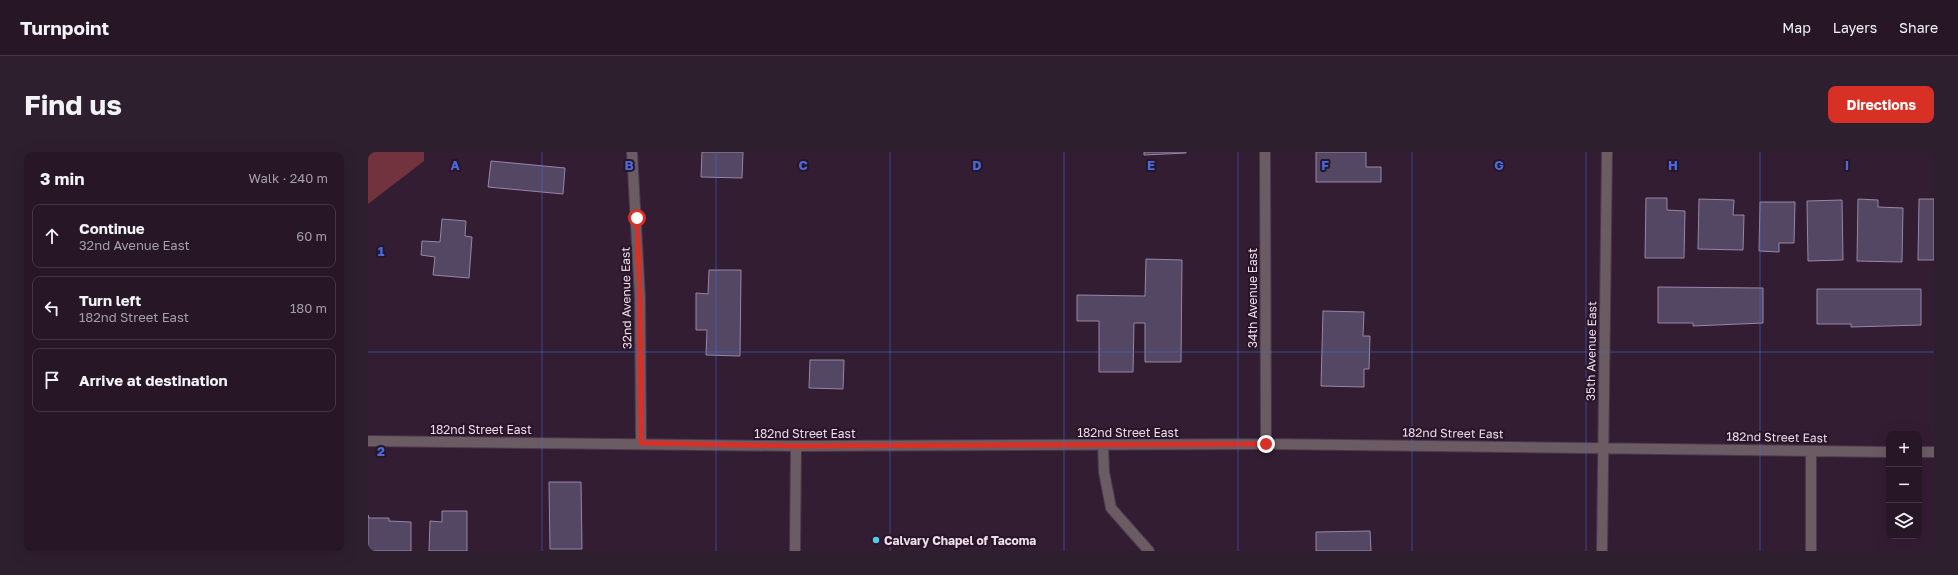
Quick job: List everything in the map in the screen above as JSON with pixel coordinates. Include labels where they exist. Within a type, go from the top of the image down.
[{"type":"street","name":"32nd Avenue East","points":[[632,152],[640,298],[641,443]]},
{"type":"street","name":"34th Avenue East","points":[[1265,152],[1266,444]]},
{"type":"street","name":"35th Avenue East","points":[[1602,551],[1607,152]]},
{"type":"street","name":"182nd Street East","points":[[368,441],[796,446],[1266,444],[1886,452]]},
{"type":"street","points":[[1103,445],[1104,472],[1111,508],[1149,551]]},
{"type":"street","points":[[795,551],[796,446]]},
{"type":"street","points":[[1810,551],[1811,451]]},
{"type":"street","points":[[1922,452],[1934,452]]},
{"type":"shaded area","points":[[368,152],[424,152],[424,161],[368,204]]},
{"type":"building","points":[[702,152],[743,152],[742,178],[701,177]]},
{"type":"building","points":[[1144,152],[1186,152],[1186,153],[1144,155]]},
{"type":"building","points":[[1316,152],[1366,152],[1366,167],[1381,167],[1381,182],[1316,182]]},
{"type":"building","points":[[491,161],[565,168],[563,194],[488,187]]},
{"type":"building","points":[[1646,198],[1667,198],[1667,210],[1685,211],[1684,258],[1645,258]]},
{"type":"building","points":[[1699,199],[1734,200],[1733,215],[1744,215],[1743,250],[1698,249]]},
{"type":"building","points":[[1858,199],[1878,200],[1878,207],[1903,208],[1902,262],[1857,261]]},
{"type":"building","points":[[1919,199],[1934,199],[1934,260],[1918,260]]},
{"type":"building","points":[[1842,200],[1843,260],[1808,261],[1807,201]]},
{"type":"building","points":[[1760,202],[1795,202],[1794,243],[1779,243],[1779,252],[1759,251]]},
{"type":"building","points":[[442,219],[466,221],[465,236],[472,237],[469,278],[433,275],[435,257],[421,255],[422,241],[440,242]]},
{"type":"building","points":[[1146,259],[1182,260],[1181,362],[1145,362],[1145,323],[1134,323],[1133,372],[1099,372],[1099,321],[1077,321],[1077,295],[1145,296]]},
{"type":"building","points":[[709,270],[741,270],[740,356],[706,355],[707,330],[696,330],[696,293],[708,294]]},
{"type":"building","points":[[1658,287],[1763,288],[1763,323],[1693,326],[1693,323],[1658,323]]},
{"type":"building","points":[[1817,289],[1921,289],[1921,325],[1851,327],[1851,324],[1817,324]]},
{"type":"building","points":[[1323,311],[1364,312],[1363,336],[1370,336],[1369,369],[1364,369],[1364,387],[1321,386]]},
{"type":"building","points":[[810,360],[844,360],[843,389],[809,388]]},
{"type":"building","points":[[549,482],[581,482],[582,549],[550,549]]},
{"type":"building","points":[[442,511],[467,511],[467,551],[429,551],[430,521],[442,522]]},
{"type":"building","points":[[368,515],[369,518],[389,518],[389,521],[411,522],[411,551],[368,551]]},
{"type":"building","points":[[1370,531],[1371,551],[1316,551],[1316,532]]},
{"type":"place","name":"Calvary Chapel of Tacoma","points":[[876,540]]},
{"type":"route","points":[[637,218],[640,298],[641,443],[796,446],[1266,444]]}]
